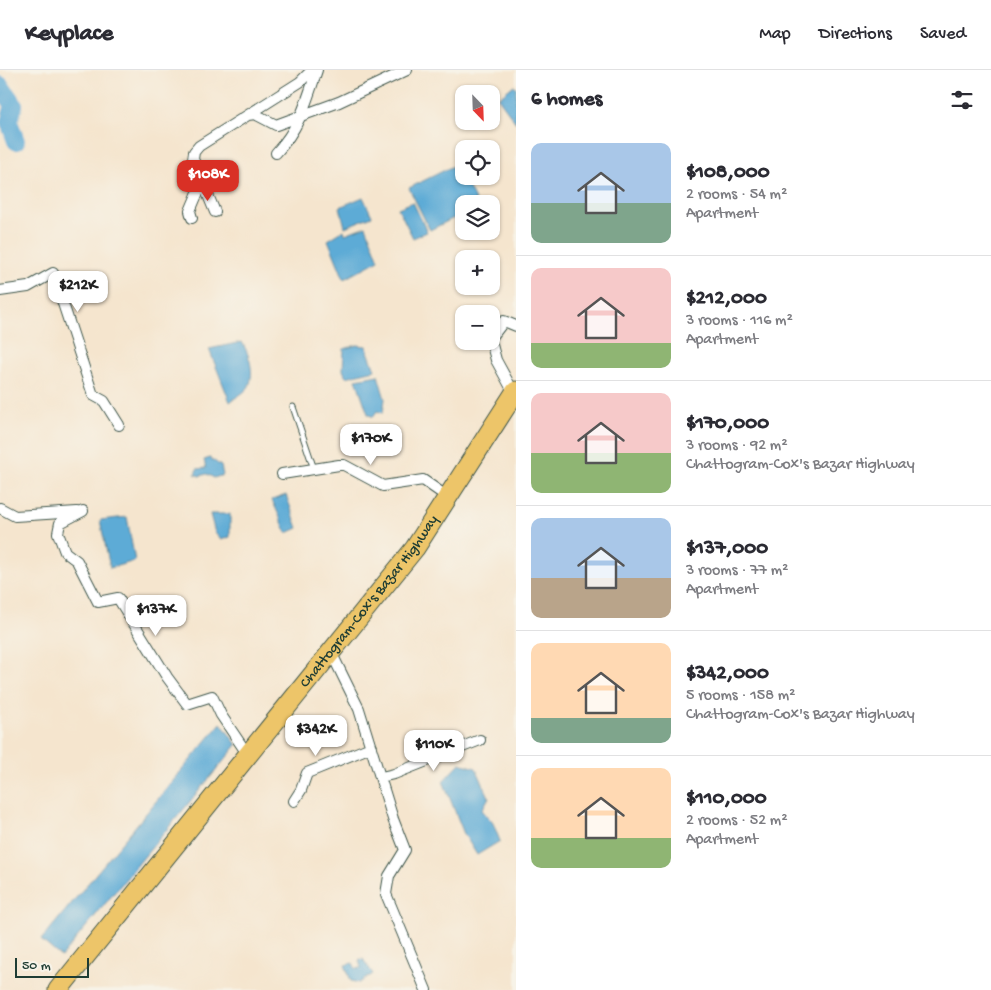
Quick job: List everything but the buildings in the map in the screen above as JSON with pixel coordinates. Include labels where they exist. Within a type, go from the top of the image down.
[{"type":"highway","name":"Chattogram-Cox's Bazar Highway","points":[[58,990],[415,548],[449,498],[515,392]]},
{"type":"street","points":[[216,212],[193,159],[194,152],[204,142],[300,82],[312,70]]},
{"type":"street","points":[[276,153],[291,137],[302,116],[316,70]]},
{"type":"street","points":[[248,115],[255,114],[276,125],[339,102],[407,70]]},
{"type":"street","points":[[192,218],[190,211],[202,183]]},
{"type":"street","points":[[0,291],[28,287],[53,273],[93,394],[104,401],[118,424]]},
{"type":"street","points":[[500,327],[504,321],[516,326]]},
{"type":"street","points":[[494,350],[496,360],[515,392]]},
{"type":"street","points":[[282,474],[344,465],[383,486],[423,480],[449,498]]},
{"type":"street","points":[[0,508],[15,516],[83,511],[60,523],[58,533],[65,552],[77,561],[98,602],[118,598],[167,677],[187,704],[212,696],[221,715],[248,755]]},
{"type":"street","points":[[331,652],[359,709],[393,819],[405,850],[389,876],[386,894],[426,990]]},
{"type":"street","points":[[381,777],[394,774],[480,740]]},
{"type":"street","points":[[294,802],[307,773],[371,747]]},
{"type":"lane","points":[[293,407],[314,469]]},
{"type":"water","points":[[514,85],[516,88],[516,123],[500,101],[500,96]]},
{"type":"water","points":[[455,165],[455,185],[468,185],[472,195],[455,195],[455,218],[430,230],[409,188]]},
{"type":"water","points":[[363,197],[372,216],[345,227],[340,207]]},
{"type":"water","points":[[413,202],[427,232],[413,238],[398,208]]},
{"type":"water","points":[[366,226],[379,260],[344,279],[328,240],[344,230],[345,234]]},
{"type":"water","points":[[242,342],[250,363],[251,381],[246,390],[230,402],[209,349]]},
{"type":"water","points":[[357,345],[366,346],[375,370],[346,377],[343,370],[344,349]]},
{"type":"water","points":[[378,375],[385,399],[383,413],[377,411],[373,417],[368,414],[356,379]]},
{"type":"water","points":[[210,458],[221,466],[223,475],[214,478],[207,474],[199,476],[195,474],[197,469],[206,468],[204,460]]},
{"type":"water","points":[[286,495],[298,528],[287,533],[272,500]]},
{"type":"water","points":[[210,514],[230,514],[230,537],[221,540],[215,533]]},
{"type":"water","points":[[127,517],[135,561],[110,568],[100,520]]},
{"type":"water","points":[[221,723],[237,745],[61,957],[41,940]]},
{"type":"water","points":[[460,763],[476,768],[489,797],[482,810],[493,823],[500,841],[477,855],[464,834],[443,781]]},
{"type":"water","points":[[363,959],[373,974],[359,983],[351,981],[345,965],[353,963],[356,969],[361,968],[359,960]]},
{"type":"waterway","points":[[0,85],[14,105],[9,122],[16,141]]}]
